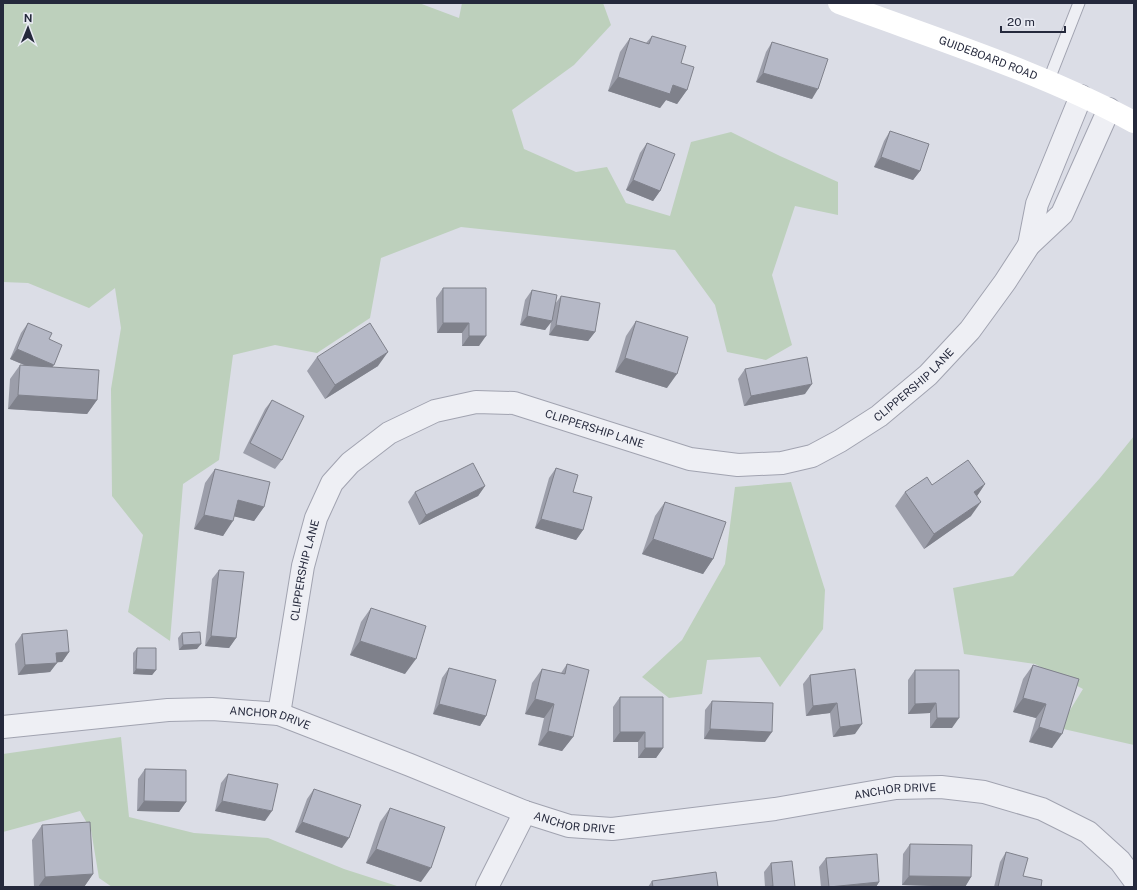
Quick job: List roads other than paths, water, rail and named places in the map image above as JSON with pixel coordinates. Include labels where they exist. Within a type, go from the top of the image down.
[{"type":"street","name":"GUIDEBOARD ROAD","points":[[839,3],[1009,66],[1081,96],[1134,122]]},
{"type":"street","name":"CLIPPERSHIP LANE","points":[[1029,245],[1037,204],[1081,96]]},
{"type":"street","name":"CLIPPERSHIP LANE","points":[[279,714],[303,566],[316,518],[332,483],[350,463],[389,433],[435,411],[476,402],[514,403],[690,458],[738,465],[782,463],[812,456],[840,441],[879,416],[928,374],[970,330],[1005,282],[1029,245],[1062,214],[1109,109]]},
{"type":"street","name":"ANCHOR DRIVE","points":[[3,727],[168,710],[212,708],[279,714],[525,812],[569,826],[612,829],[775,809],[896,788],[941,787],[984,792],[1042,809],[1088,832],[1120,861],[1134,880]]},
{"type":"street","points":[[487,887],[525,812]]},
{"type":"lane","points":[[1048,82],[1079,3]]}]
